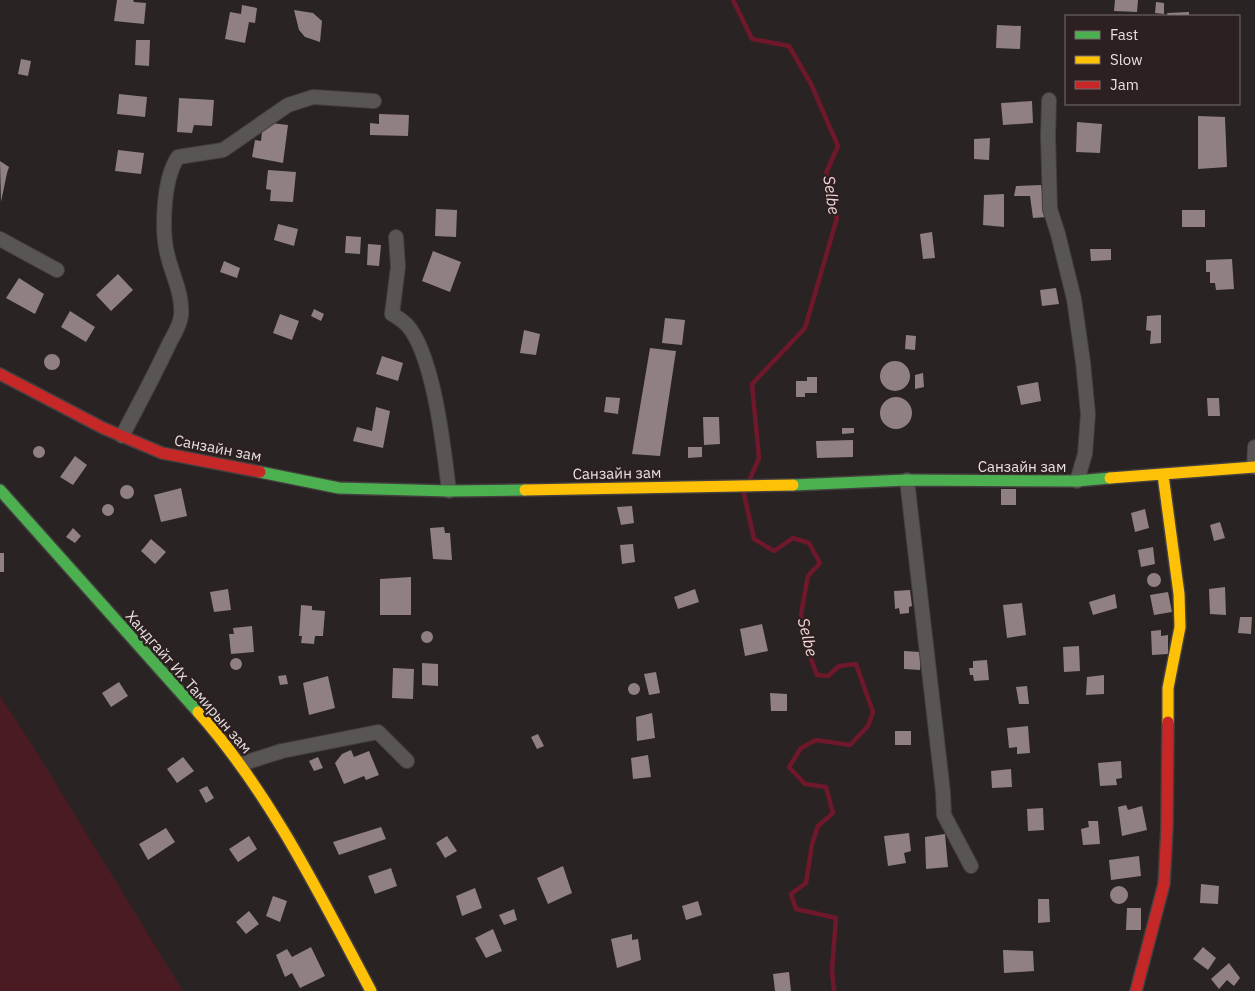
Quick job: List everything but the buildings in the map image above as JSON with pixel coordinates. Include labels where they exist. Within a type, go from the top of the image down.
[{"type":"main road","name":"Санзайн зам","points":[[0,374],[103,428],[162,453],[339,488],[450,491],[781,486],[907,480],[1077,481],[1254,467]]},
{"type":"main road","points":[[1136,991],[1164,884],[1167,828],[1168,688],[1180,627],[1179,594],[1163,475]]},
{"type":"main road","name":"Хандгайт Их Тамирын зам","points":[[0,490],[213,729],[241,764],[300,859],[372,991]]},
{"type":"street","points":[[122,436],[150,384],[180,319],[179,289],[167,256],[164,232],[164,214],[171,170],[178,157],[223,150],[288,104],[314,97],[374,101]]},
{"type":"street","points":[[1049,100],[1050,209],[1074,298],[1088,414],[1085,454],[1077,481]]},
{"type":"street","points":[[396,237],[398,267],[392,314],[407,326],[422,350],[439,419],[450,491]]},
{"type":"street","points":[[0,239],[57,270]]},
{"type":"street","points":[[1254,467],[1255,447]]},
{"type":"street","points":[[907,480],[943,792],[944,815],[971,866]]},
{"type":"street","points":[[241,764],[282,751],[378,732],[406,761]]},
{"type":"shaded area","points":[[0,696],[31,743],[183,991],[0,991]]},
{"type":"waterway","name":"Selbe","points":[[733,0],[752,39],[789,46],[811,84],[838,146],[826,173],[837,218],[805,328],[752,384],[759,458],[749,481]]},
{"type":"waterway","name":"Selbe","points":[[745,491],[744,494],[754,539],[774,551],[793,538],[809,543],[820,563],[808,576],[801,614],[808,651],[817,675],[828,676],[839,666],[856,664],[873,712],[868,726],[850,745],[816,740],[801,748],[789,767],[805,784],[826,787],[833,813],[818,826],[812,844],[806,883],[791,894],[796,909],[836,918],[832,970],[834,991]]},
{"type":"traffic: fast","points":[[260,472],[339,488],[449,491],[525,490]]},
{"type":"traffic: fast","points":[[793,485],[907,480],[1077,481],[1110,478]]},
{"type":"traffic: fast","points":[[0,490],[198,712]]},
{"type":"traffic: slow","points":[[1110,478],[1255,467]]},
{"type":"traffic: slow","points":[[1163,475],[1179,594],[1180,627],[1168,688],[1168,722]]},
{"type":"traffic: slow","points":[[525,490],[793,485]]},
{"type":"traffic: slow","points":[[198,712],[224,743],[271,811],[313,882],[371,991]]},
{"type":"traffic: jam","points":[[0,374],[103,428],[162,453],[260,472]]},
{"type":"traffic: jam","points":[[1136,991],[1164,884],[1167,827],[1168,722]]}]
